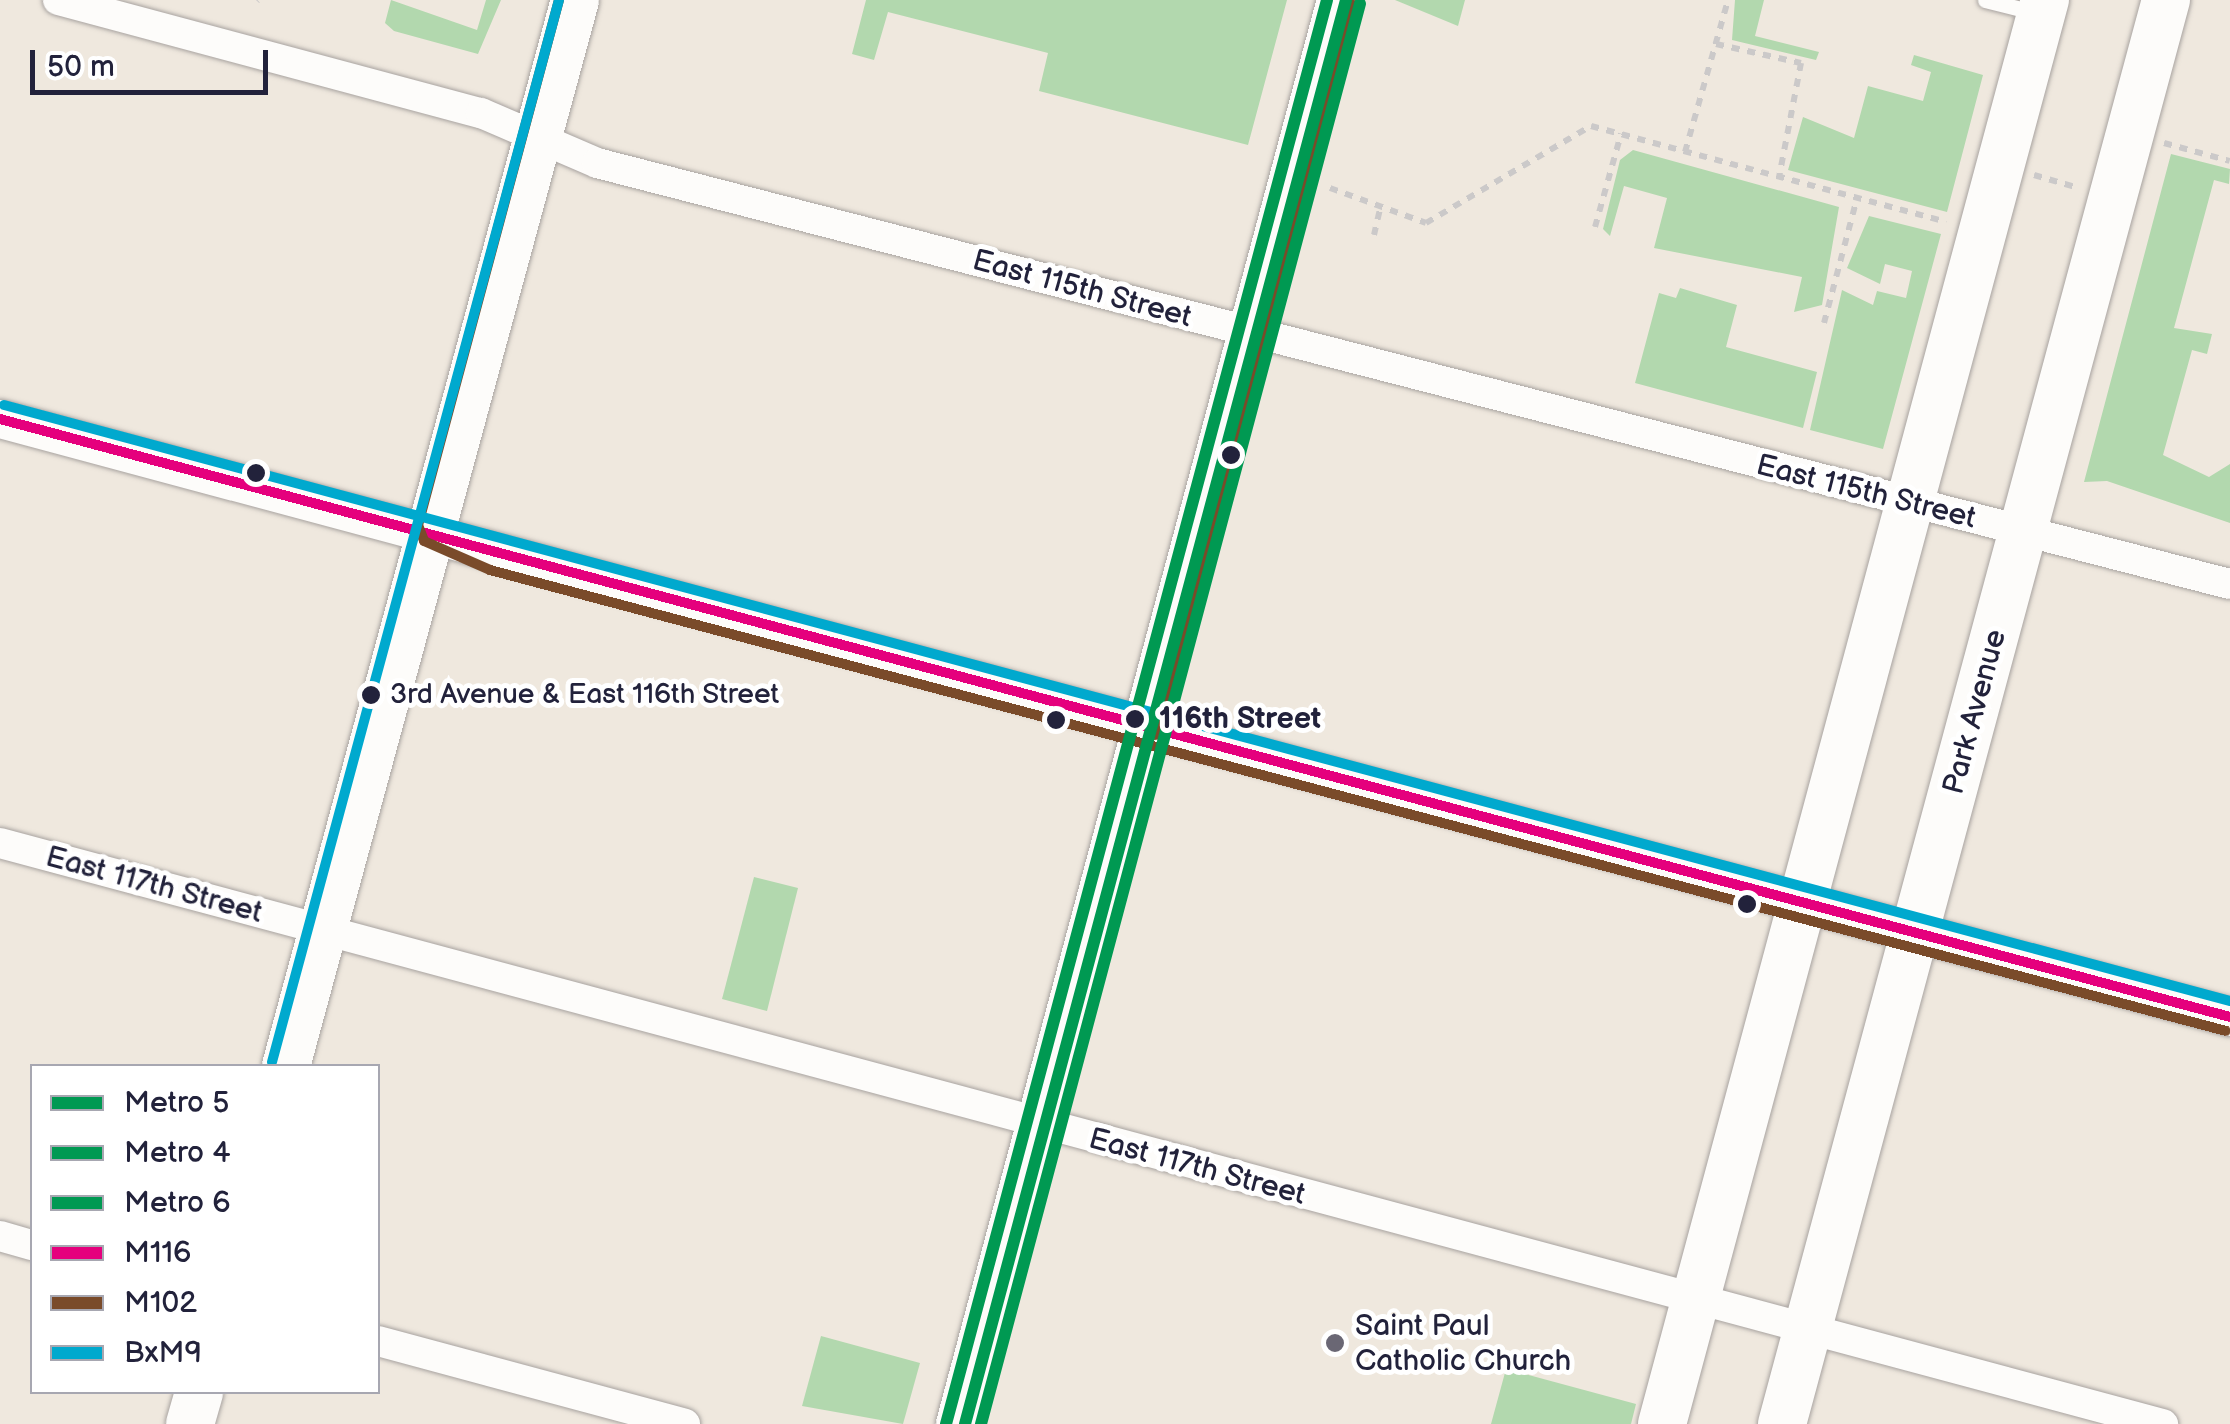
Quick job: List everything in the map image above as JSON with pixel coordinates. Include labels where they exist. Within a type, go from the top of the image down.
[{"type":"main road","points":[[287,1064],[575,0]]},
{"type":"main road","points":[[957,1424],[1338,0]]},
{"type":"main road","name":"Park Avenue","points":[[1782,1424],[2166,0]]},
{"type":"main road","points":[[1662,1424],[1798,906],[2043,7]]},
{"type":"main road","points":[[190,1424],[198,1394]]},
{"type":"street","name":"East 115th Street","points":[[58,0],[481,113],[597,162],[1907,504],[2026,530],[2230,584]]},
{"type":"street","points":[[0,419],[432,529],[491,555],[1798,906],[2230,1017]]},
{"type":"street","name":"East 117th Street","points":[[0,843],[1038,1125],[2163,1424]]},
{"type":"street","points":[[0,1236],[30,1244]]},
{"type":"street","points":[[380,1342],[686,1424]]},
{"type":"lane","points":[[1985,0],[2043,7]]},
{"type":"path","points":[[1685,152],[1728,0]]},
{"type":"path","points":[[1716,44],[1801,63],[1780,178]]},
{"type":"path","points":[[1330,188],[1380,210],[1426,223],[1591,126],[1952,224]]},
{"type":"path","points":[[1596,227],[1621,134]]},
{"type":"path","points":[[2163,142],[2230,161]]},
{"type":"path","points":[[2023,172],[2088,190]]},
{"type":"path","points":[[1824,323],[1858,198]]},
{"type":"path","points":[[1374,235],[1380,210]]},
{"type":"green space","points":[[391,0],[477,30],[486,0],[501,0],[478,54],[394,31],[385,23]]},
{"type":"green space","points":[[866,0],[1287,0],[1248,145],[1039,91],[1048,53],[888,12],[874,60],[852,54]]},
{"type":"green space","points":[[1395,0],[1465,0],[1458,26]]},
{"type":"green space","points":[[1735,0],[1764,0],[1755,36],[1819,52],[1816,60],[1732,40]]},
{"type":"green space","points":[[1914,55],[1983,75],[1947,212],[1788,170],[1803,117],[1854,138],[1868,86],[1923,101],[1931,72],[1911,65]]},
{"type":"green space","points":[[1633,150],[1839,207],[1822,305],[1794,312],[1802,277],[1654,248],[1667,198],[1624,186],[1610,236],[1603,229],[1620,160]]},
{"type":"green space","points":[[2171,154],[2230,169],[2229,184],[2214,180],[2174,328],[2212,334],[2207,354],[2192,350],[2163,455],[2209,477],[2230,464],[2230,523],[2107,481],[2084,482]]},
{"type":"green space","points":[[1869,216],[1941,234],[1883,449],[1810,430],[1842,290],[1873,305],[1877,291],[1906,298],[1912,271],[1885,264],[1880,284],[1847,268]]},
{"type":"green space","points":[[1680,288],[1737,305],[1726,347],[1817,372],[1803,428],[1635,383],[1659,293],[1676,298]]},
{"type":"green space","points":[[754,877],[798,888],[767,1011],[722,999]]},
{"type":"green space","points":[[821,1336],[920,1363],[903,1424],[802,1406]]},
{"type":"green space","points":[[1506,1369],[1636,1404],[1631,1424],[1491,1424]]},
{"type":"metro line","name":"6","points":[[946,1424],[1327,0]]},
{"type":"metro line","name":"5","points":[[965,1424],[1346,0]]},
{"type":"metro line","name":"4","points":[[981,1424],[1360,4]]},
{"type":"transit line","name":"M102","points":[[559,0],[418,525],[424,541],[490,570],[2226,1031]]},
{"type":"transit line","name":"BxM9","points":[[272,1062],[559,0]]},
{"type":"transit line","name":"M102","points":[[1156,735],[1352,4]]},
{"type":"transit line","name":"BxM9","points":[[4,405],[2230,1001]]},
{"type":"transit line","name":"M116","points":[[0,419],[2230,1017]]},
{"type":"place","name":"3rd Avenue & East 116th Street","points":[[371,695]]},
{"type":"place","name":"116th Street","points":[[1135,719]]},
{"type":"place","name":"Saint Paul Catholic Church","points":[[1335,1343]]}]
